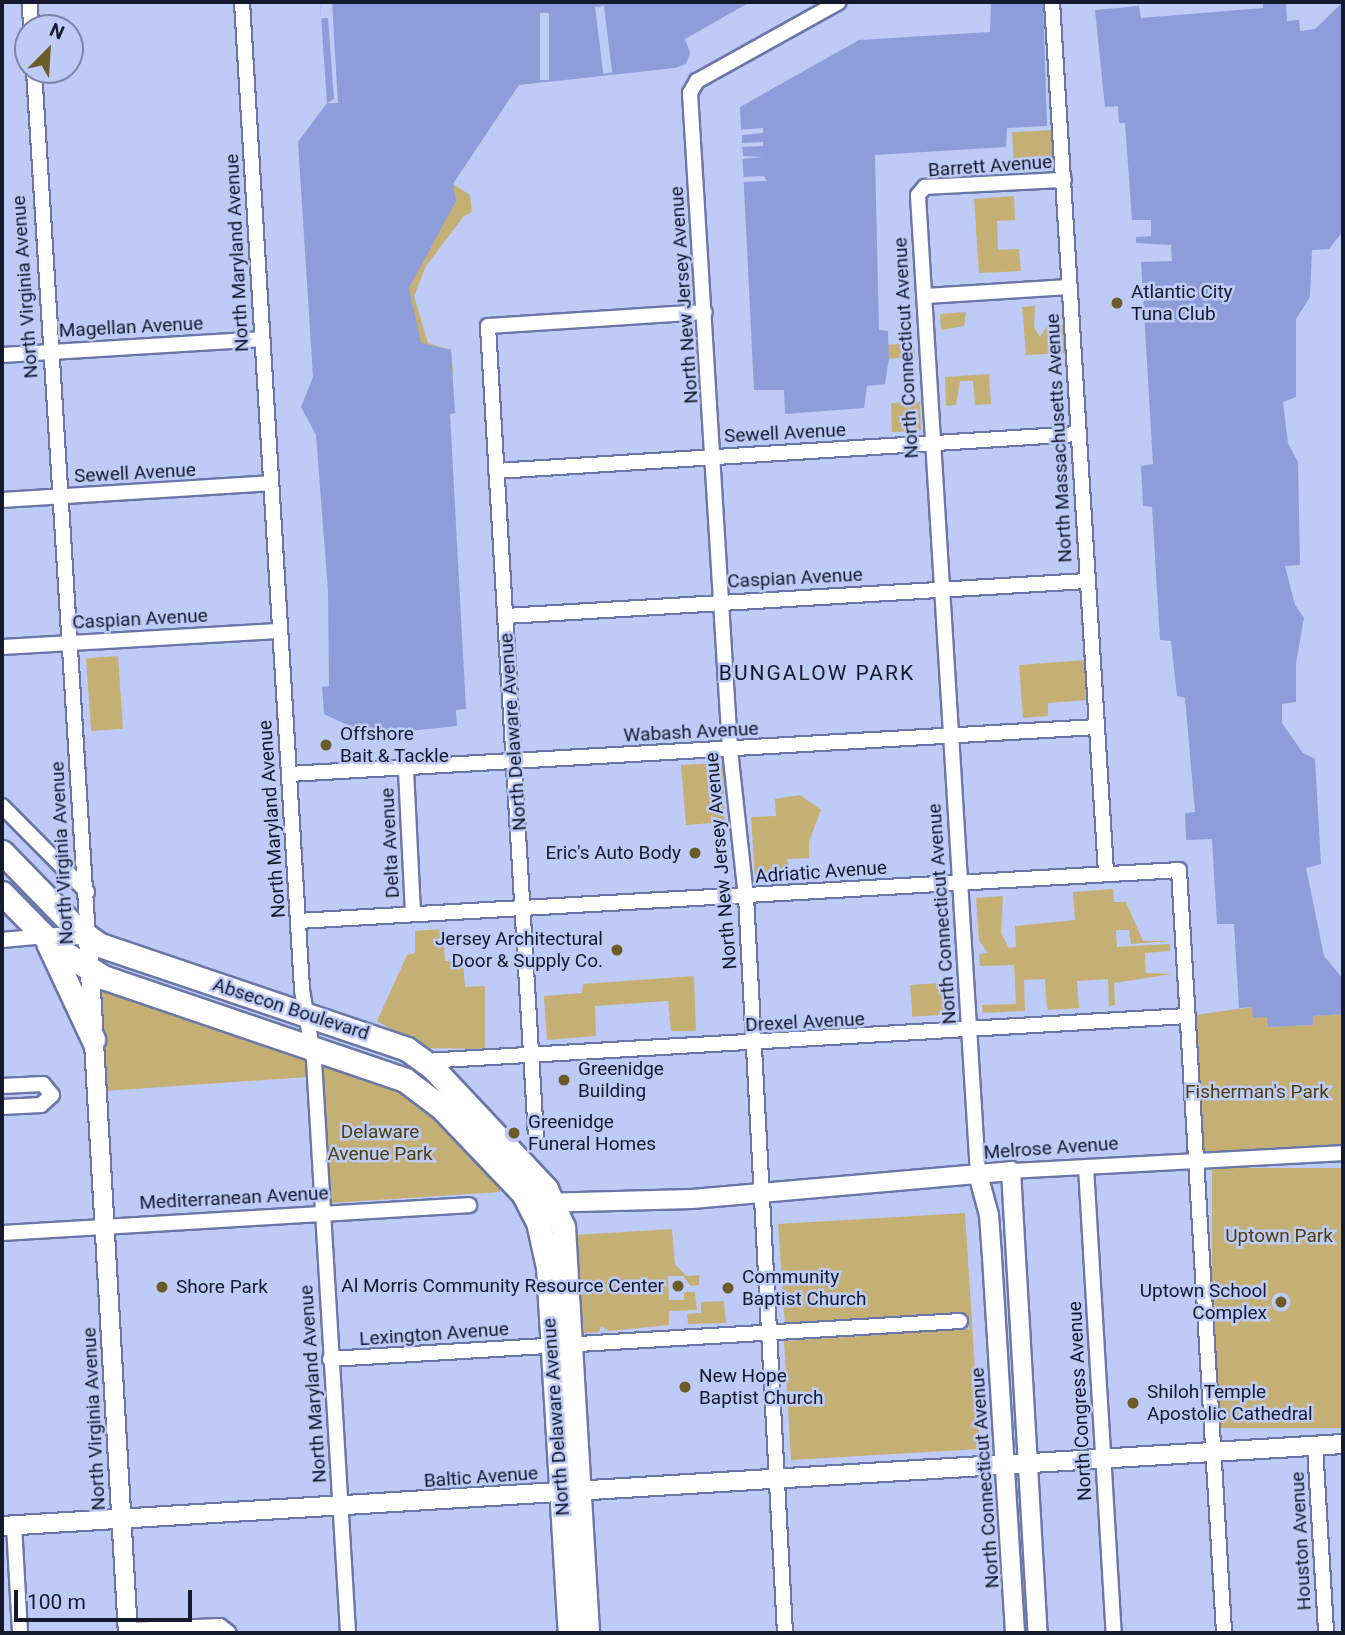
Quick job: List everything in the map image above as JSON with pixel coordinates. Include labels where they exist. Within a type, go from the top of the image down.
[{"type":"highway","name":"Absecon Boulevard","points":[[2,852],[88,938],[116,951],[389,1041],[425,1061],[555,1202]]},
{"type":"highway","name":"Absecon Boulevard","points":[[2,893],[44,936],[89,971],[385,1070],[425,1093],[530,1203]]},
{"type":"highway","points":[[44,936],[93,1039]]},
{"type":"highway","name":"North Delaware Avenue","points":[[555,1202],[563,1227],[561,1345],[570,1492],[587,1633]]},
{"type":"highway","name":"North Delaware Avenue","points":[[530,1203],[546,1256],[561,1345]]},
{"type":"highway","name":"North Delaware Avenue","points":[[570,1492],[570,1633]]},
{"type":"street","name":"North Maryland Avenue","points":[[242,2],[298,921],[306,1013],[312,1045],[348,1633]]},
{"type":"street","name":"North New Jersey Avenue","points":[[785,1633],[746,897],[730,749],[692,87],[839,2]]},
{"type":"street","name":"North Massachusetts Avenue","points":[[1052,2],[1106,873]]},
{"type":"street","name":"North Virginia Avenue","points":[[34,84],[86,892],[128,1632]]},
{"type":"street","name":"Barrett Avenue","points":[[920,190],[1064,180]]},
{"type":"street","name":"North Connecticut Avenue","points":[[920,190],[940,589],[963,881],[978,1174],[989,1215],[1016,1633]]},
{"type":"street","points":[[925,296],[1070,287]]},
{"type":"street","name":"North Delaware Avenue","points":[[536,1138],[526,911],[514,762],[488,326],[705,312]]},
{"type":"street","name":"Magellan Avenue","points":[[2,355],[262,339]]},
{"type":"street","name":"Sewell Avenue","points":[[496,471],[1077,434]]},
{"type":"street","name":"Sewell Avenue","points":[[2,500],[270,483]]},
{"type":"street","name":"Caspian Avenue","points":[[506,616],[1087,581]]},
{"type":"street","name":"Caspian Avenue","points":[[2,647],[280,631]]},
{"type":"street","name":"Wabash Avenue","points":[[289,774],[406,770],[1097,727]]},
{"type":"street","name":"Delta Avenue","points":[[406,770],[413,914]]},
{"type":"street","points":[[2,806],[86,892]]},
{"type":"street","name":"Adriatic Avenue","points":[[298,921],[526,911],[963,881],[1180,870],[1188,1016]]},
{"type":"street","points":[[2,940],[44,936],[88,938]]},
{"type":"street","points":[[1188,1016],[1224,1633]]},
{"type":"street","name":"Drexel Avenue","points":[[425,1061],[753,1045],[1188,1016]]},
{"type":"street","points":[[2,1086],[43,1084],[51,1095],[41,1105],[2,1107]]},
{"type":"street","name":"Melrose Avenue","points":[[762,1192],[1011,1171],[1343,1153]]},
{"type":"street","name":"North Congress Avenue","points":[[1086,1167],[1114,1633]]},
{"type":"street","points":[[1011,1171],[1038,1633]]},
{"type":"street","points":[[530,1203],[762,1192]]},
{"type":"street","name":"Mediterranean Avenue","points":[[2,1233],[469,1205]]},
{"type":"street","name":"Lexington Avenue","points":[[330,1359],[960,1321]]},
{"type":"street","name":"Baltic Avenue","points":[[8,1525],[341,1507],[1343,1444]]},
{"type":"street","name":"Houston Avenue","points":[[1315,1446],[1326,1633]]},
{"type":"street","points":[[8,1525],[20,1633]]},
{"type":"street","points":[[128,1632],[220,1626],[229,1633]]},
{"type":"green space","points":[[1054,130],[1056,169],[1014,171],[1012,132]]},
{"type":"green space","points":[[453,184],[470,195],[472,212],[464,216],[426,266],[414,296],[428,343],[451,350],[453,373],[393,331],[391,310]]},
{"type":"green space","points":[[1014,196],[1015,220],[997,221],[998,250],[1019,249],[1021,271],[979,273],[974,199]]},
{"type":"green space","points":[[1035,306],[1034,327],[1040,337],[1047,326],[1064,325],[1066,353],[1026,355],[1022,307]]},
{"type":"green space","points":[[966,312],[964,326],[941,330],[940,314]]},
{"type":"green space","points":[[914,343],[915,357],[889,359],[888,345]]},
{"type":"green space","points":[[989,374],[991,404],[975,405],[973,381],[960,381],[956,405],[946,406],[945,377]]},
{"type":"green space","points":[[920,402],[921,431],[892,432],[891,403]]},
{"type":"green space","points":[[118,656],[123,729],[91,731],[86,658]]},
{"type":"green space","points":[[1085,660],[1088,700],[1048,703],[1048,716],[1023,718],[1019,665]]},
{"type":"green space","points":[[716,763],[723,767],[725,822],[686,825],[681,765]]},
{"type":"green space","points":[[800,795],[821,810],[809,842],[809,858],[787,859],[791,875],[755,878],[751,817],[776,816],[775,799]]},
{"type":"green space","points":[[1113,889],[1114,902],[1126,902],[1143,941],[1169,941],[1131,944],[1129,930],[1116,930],[1117,947],[1170,944],[1170,951],[1145,953],[1145,961],[1146,973],[1172,974],[1114,983],[1115,1005],[1109,1006],[1108,979],[1077,981],[1079,1008],[1047,1010],[1045,979],[1024,980],[1025,1011],[983,1013],[982,1005],[1016,1004],[1014,965],[980,966],[979,954],[988,953],[979,941],[976,898],[1003,896],[1001,933],[1009,948],[1016,947],[1015,926],[1075,920],[1073,892]]},
{"type":"green space","points":[[443,929],[445,961],[463,960],[465,987],[485,986],[485,1049],[423,1048],[377,1021],[407,955],[415,953],[415,931]]},
{"type":"green space","points":[[694,976],[696,1031],[671,1031],[668,1001],[595,1006],[596,1036],[547,1040],[544,996],[582,993],[583,984]]},
{"type":"green space","points":[[952,982],[954,1014],[912,1017],[910,985]]},
{"type":"green space","points":[[96,987],[307,1057],[307,1077],[104,1091]]},
{"type":"green space","name":"Fisherman's Park","points":[[1252,1007],[1268,1017],[1268,1027],[1313,1025],[1313,1016],[1343,1014],[1343,1153],[1195,1161],[1188,1016]]},
{"type":"green space","name":"Delaware Avenue Park","points":[[329,1063],[392,1082],[417,1098],[500,1185],[500,1192],[331,1203],[326,1197],[321,1066]]},
{"type":"green space","name":"Uptown Park","points":[[1212,1168],[1343,1168],[1343,1428],[1212,1428]]},
{"type":"green space","points":[[965,1213],[980,1449],[791,1460],[784,1341],[969,1329],[968,1314],[785,1325],[778,1224]]},
{"type":"green space","points":[[672,1229],[675,1264],[686,1276],[699,1275],[699,1285],[691,1286],[683,1276],[668,1276],[669,1300],[684,1300],[684,1292],[695,1292],[697,1310],[669,1311],[669,1325],[609,1331],[601,1326],[599,1332],[584,1333],[575,1235]]},
{"type":"green space","points":[[724,1301],[726,1323],[688,1324],[687,1314],[701,1313],[701,1302]]},
{"type":"water","points":[[320,2],[750,2],[685,39],[690,53],[686,64],[675,68],[519,85],[453,184],[456,201],[409,288],[421,343],[451,350],[455,413],[450,414],[466,709],[456,710],[457,726],[369,735],[324,714],[322,687],[329,686],[328,591],[316,435],[301,407],[313,377],[298,142],[327,103]]},
{"type":"water","points":[[991,2],[1043,2],[1047,126],[1007,128],[1006,147],[875,155],[879,330],[888,331],[889,358],[885,384],[867,386],[864,408],[785,414],[784,390],[754,390],[740,107],[859,40],[990,32]]},
{"type":"water","points":[[1263,2],[1286,2],[1287,21],[1299,20],[1300,31],[1315,29],[1343,2],[1343,231],[1329,249],[1312,250],[1310,297],[1296,319],[1296,397],[1283,402],[1288,443],[1298,462],[1300,565],[1285,566],[1295,605],[1304,618],[1296,663],[1296,702],[1282,704],[1282,723],[1303,753],[1315,759],[1321,864],[1306,868],[1324,956],[1343,979],[1343,1014],[1313,1016],[1313,1025],[1268,1027],[1267,1017],[1253,1018],[1252,1007],[1239,1008],[1234,924],[1217,924],[1212,839],[1186,840],[1185,813],[1195,812],[1185,698],[1177,696],[1171,641],[1160,640],[1152,507],[1143,506],[1141,466],[1153,464],[1141,262],[1172,261],[1171,245],[1136,243],[1136,237],[1151,236],[1151,220],[1132,220],[1125,123],[1119,123],[1118,106],[1105,107],[1095,10],[1139,6],[1141,18],[1263,8]]},
{"type":"pier","points":[[320,2],[332,2],[338,103],[327,103],[334,99],[328,18],[321,18]]},
{"type":"pier","points":[[604,6],[612,73],[603,74],[595,7]]},
{"type":"pier","points":[[540,13],[549,13],[549,80],[540,80]]},
{"type":"pier","points":[[763,128],[763,133],[742,135],[742,143],[763,142],[763,146],[742,147],[743,156],[763,157],[742,159],[743,177],[764,176],[767,181],[740,182],[738,130]]},
{"type":"place","name":"Atlantic City Tuna Club","points":[[1117,303]]},
{"type":"place","name":"Offshore Bait & Tackle","points":[[326,745]]},
{"type":"place","name":"Eric's Auto Body","points":[[695,853]]},
{"type":"place","name":"Jersey Architectural Door & Supply Co.","points":[[617,950]]},
{"type":"place","name":"Greenidge Building","points":[[564,1080]]},
{"type":"place","name":"Greenidge Funeral Homes","points":[[514,1133]]},
{"type":"place","name":"Al Morris Community Resource Center","points":[[678,1286]]},
{"type":"place","name":"Shore Park","points":[[162,1287]]},
{"type":"place","name":"Community Baptist Church","points":[[728,1288]]},
{"type":"place","name":"Uptown School Complex","points":[[1281,1302]]},
{"type":"place","name":"New Hope Baptist Church","points":[[685,1387]]},
{"type":"place","name":"Shiloh Temple Apostolic Cathedral","points":[[1133,1403]]},
{"type":"district","name":"BUNGALOW PARK","points":[[817,673]]}]
